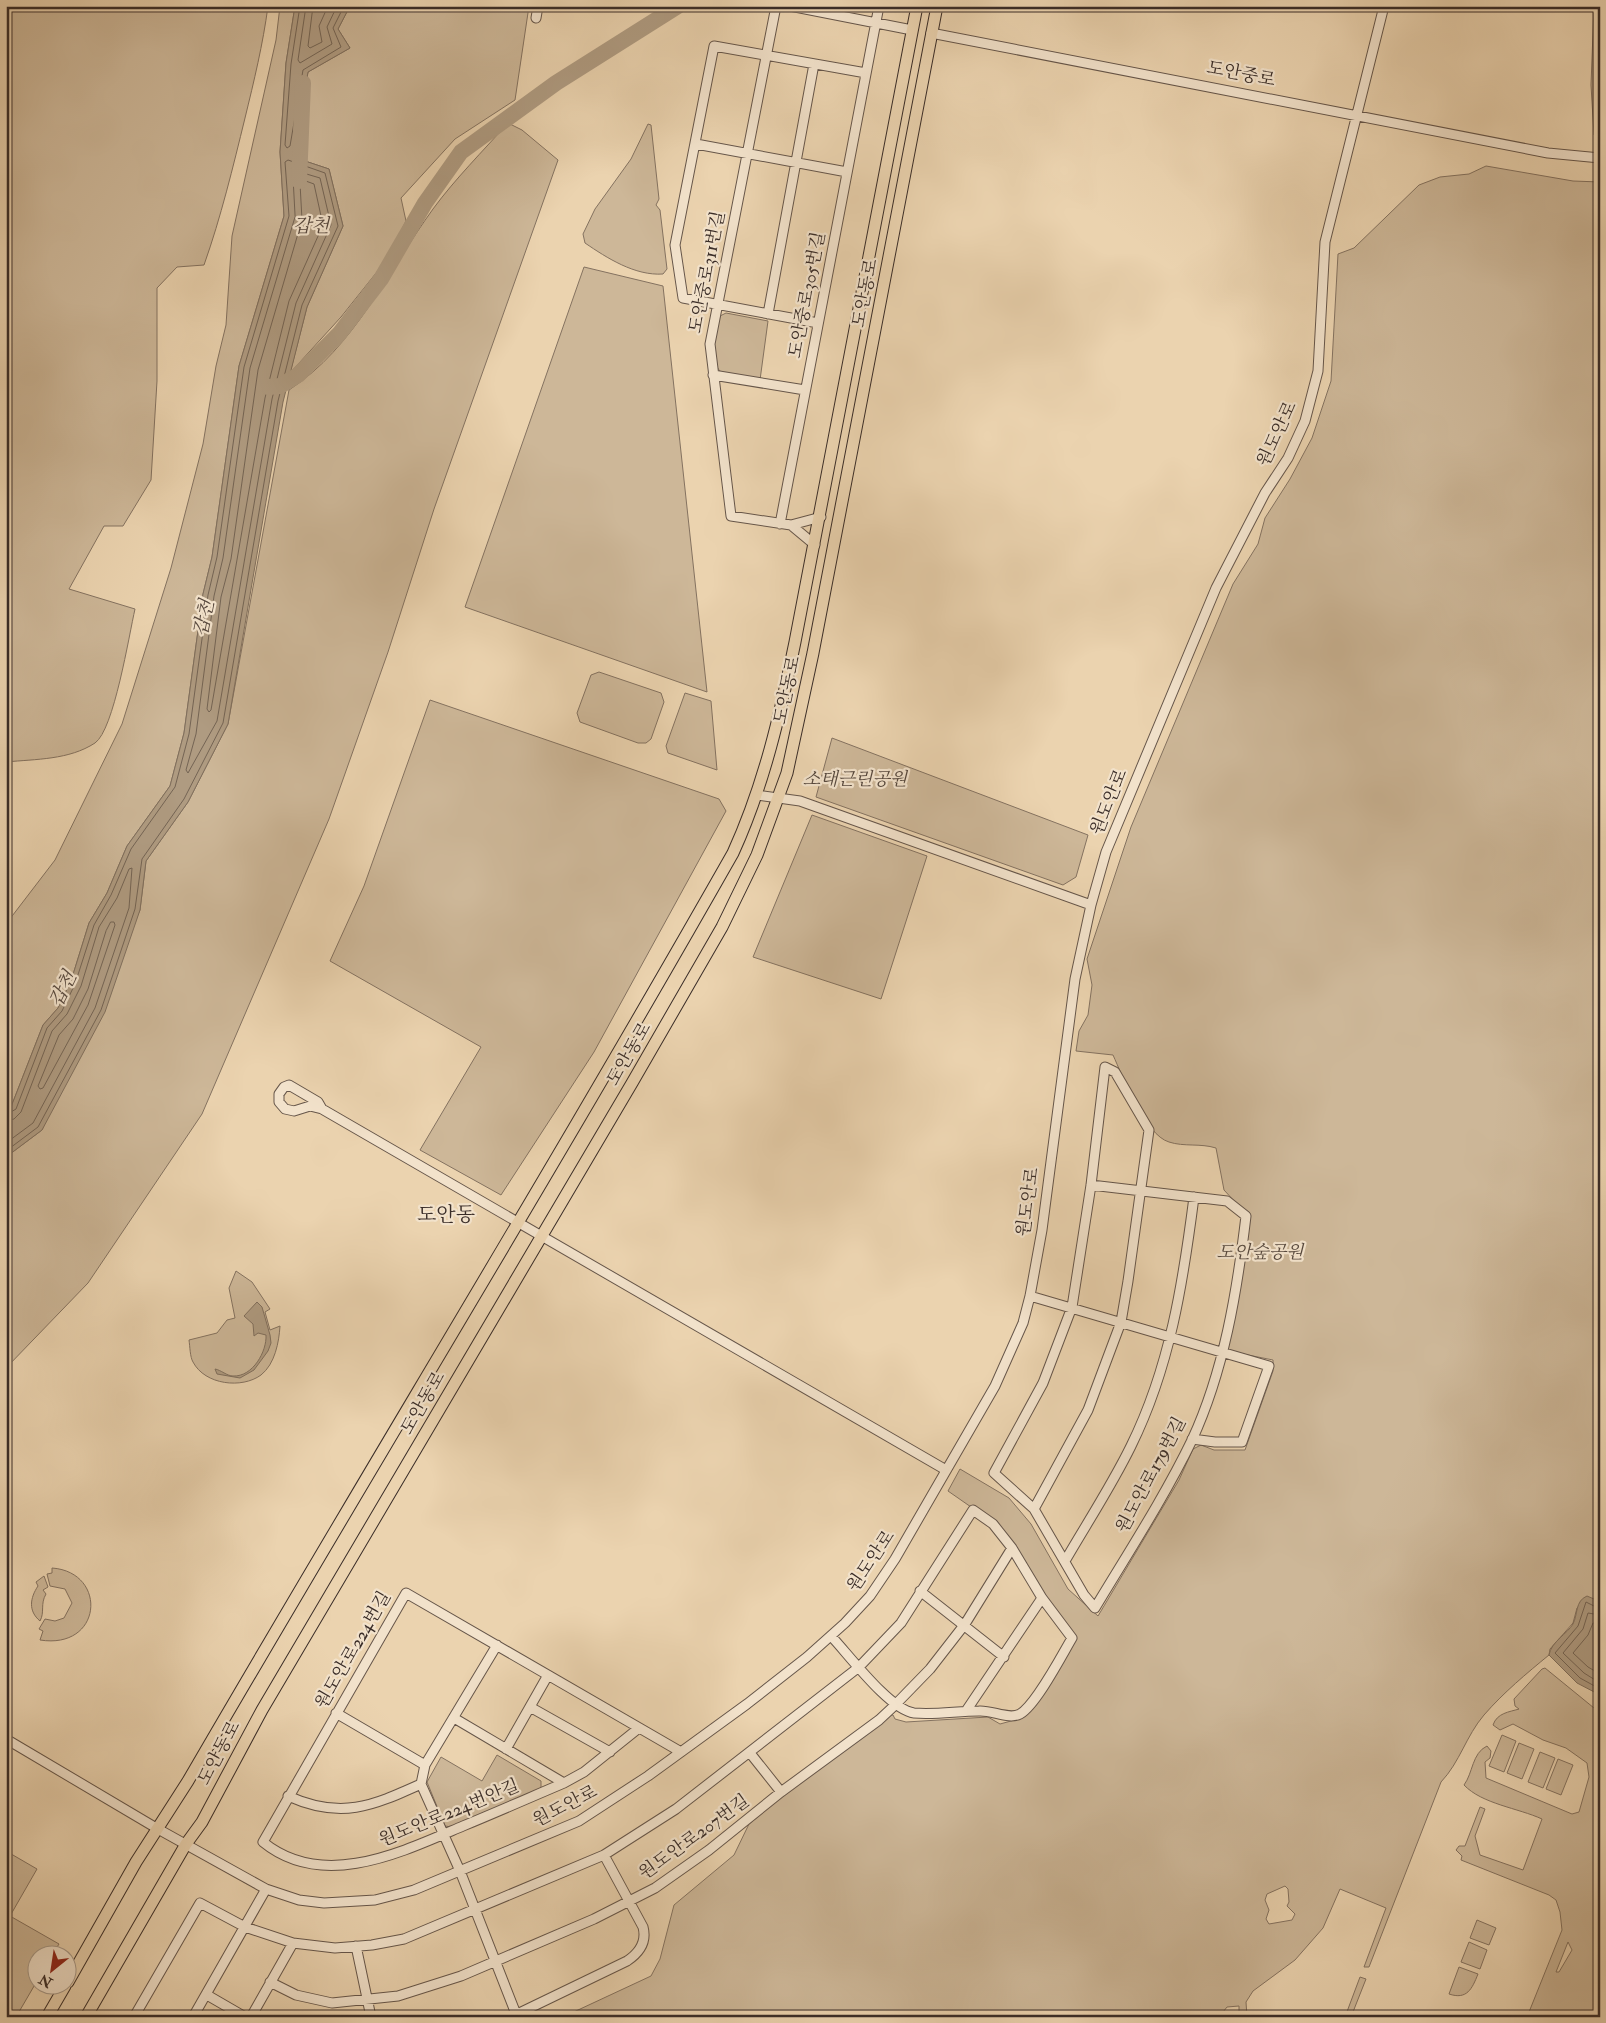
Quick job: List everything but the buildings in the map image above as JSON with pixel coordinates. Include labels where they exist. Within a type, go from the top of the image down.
[{"type":"main road","name":"도안동로","points":[[78,1964],[136,1862],[158,1829],[582,1116],[733,852],[748,820],[774,741],[815,545],[917,6]]},
{"type":"main road","name":"도안동로","points":[[86,2017],[186,1844],[202,1822],[262,1710],[722,927],[758,855],[780,797],[813,653],[937,6]]},
{"type":"main road","name":"도안중로","points":[[912,30],[931,33]]},
{"type":"main road","points":[[47,2017],[59,1996]]},
{"type":"street","points":[[536,18],[538,6]]},
{"type":"street","name":"도안중로311번길","points":[[776,6],[710,344],[731,516],[791,525]]},
{"type":"street","name":"도안중로","points":[[790,6],[912,30]]},
{"type":"street","points":[[876,22],[878,6]]},
{"type":"street","name":"원도안로","points":[[158,1829],[266,1888],[299,1900],[324,1903],[353,1903],[376,1900],[414,1890],[579,1821],[681,1752],[747,1704],[831,1636],[870,1596],[895,1560],[1003,1371],[1023,1323],[1042,1230],[1075,979],[1091,904],[1106,852],[1216,588],[1265,493],[1288,458],[1305,421],[1318,371],[1324,242],[1384,6]]},
{"type":"street","name":"도안중로305번길","points":[[780,524],[876,22]]},
{"type":"street","name":"도안중로","points":[[931,33],[1548,153],[1600,158]]},
{"type":"street","points":[[818,323],[683,298],[675,245],[714,46],[866,73]]},
{"type":"street","name":"도안중로305번길","points":[[768,314],[814,64]]},
{"type":"street","points":[[696,144],[847,172]]},
{"type":"street","points":[[713,374],[805,390]]},
{"type":"street","points":[[791,525],[821,516]]},
{"type":"street","points":[[791,525],[815,545]]},
{"type":"street","points":[[757,794],[800,801],[1091,904]]},
{"type":"street","points":[[1034,1509],[1088,1410],[1121,1322],[1148,1130],[1115,1072],[1105,1067],[1091,1185],[1072,1307],[1044,1383],[994,1473],[1034,1509],[1065,1561]]},
{"type":"street","points":[[322,1109],[318,1102],[289,1085],[284,1087],[279,1094],[279,1102],[285,1109],[294,1111],[310,1106],[322,1109],[542,1234],[946,1470]]},
{"type":"street","name":"원도안로179번길","points":[[1091,1185],[1140,1191],[1194,1197],[1227,1201],[1246,1216],[1235,1293],[1210,1395],[1192,1440],[1095,1608],[1084,1596],[1065,1561],[1132,1444],[1159,1377],[1171,1338],[1182,1283],[1194,1197]]},
{"type":"street","points":[[1030,1296],[1269,1366],[1242,1442],[1192,1440]]},
{"type":"street","name":"원도안로207번길","points":[[134,2017],[200,1903],[245,1927],[293,1943],[335,1948],[356,1946],[404,1939],[604,1855],[676,1809],[860,1667],[901,1623],[973,1510],[993,1524],[1012,1548],[1042,1598],[1072,1638],[1038,1694],[1020,1714],[1009,1716],[990,1710],[913,1713],[894,1706]]},
{"type":"street","name":"원도안로207번길","points":[[270,1982],[296,1994],[332,2002],[398,1996],[428,1988],[494,1962],[629,1902],[656,1888],[709,1850],[781,1792],[879,1720],[894,1706],[930,1669],[965,1624],[1012,1548]]},
{"type":"street","points":[[920,1591],[965,1624],[1004,1657]]},
{"type":"street","name":"원도안로224번길","points":[[263,1842],[406,1593],[681,1752]]},
{"type":"street","points":[[966,1711],[1042,1598]]},
{"type":"street","points":[[831,1636],[894,1706]]},
{"type":"street","points":[[496,1645],[425,1764],[421,1784],[460,1871],[513,2016],[627,1961],[637,1954],[644,1933],[604,1855]]},
{"type":"street","points":[[506,1748],[548,1675]]},
{"type":"street","points":[[530,1706],[610,1752]]},
{"type":"street","points":[[336,1713],[425,1764]]},
{"type":"street","points":[[454,1718],[564,1783]]},
{"type":"street","name":"원도안로224번안길","points":[[263,1842],[273,1850],[296,1859],[324,1865],[350,1865],[377,1860],[409,1850],[564,1783],[610,1752],[639,1728]]},
{"type":"street","points":[[6,1738],[158,1829]]},
{"type":"street","points":[[750,1753],[781,1792]]},
{"type":"street","points":[[288,1796],[319,1807],[353,1809],[372,1805],[421,1784]]},
{"type":"street","points":[[194,2017],[266,1888]]},
{"type":"street","points":[[251,2017],[293,1943]]},
{"type":"street","points":[[356,1946],[371,2017]]},
{"type":"street","points":[[207,1995],[245,2017]]},
{"type":"green space","points":[[6,6],[268,6],[258,62],[240,136],[221,210],[204,265],[177,267],[157,288],[157,381],[151,480],[123,526],[104,526],[69,589],[135,609],[120,681],[108,720],[102,735],[95,743],[85,749],[52,758],[6,762]]},
{"type":"green space","points":[[280,6],[295,6],[286,63],[280,152],[284,216],[239,366],[212,557],[203,594],[184,733],[170,786],[127,846],[107,893],[89,923],[71,981],[58,1008],[43,1025],[11,1107],[6,1111],[6,924],[55,860],[122,724],[171,568],[203,444],[216,366],[226,325],[232,236],[276,40]]},
{"type":"green space","points":[[350,6],[529,6],[515,100],[455,139],[401,198],[406,221],[388,258],[341,317],[290,373],[307,307],[343,226],[329,169],[293,157],[308,72],[350,48],[338,29]]},
{"type":"green space","points":[[1594,6],[1600,6],[1600,135],[1594,135],[1591,85]]},
{"type":"green space","points":[[508,123],[522,130],[558,160],[434,509],[388,652],[329,819],[202,1114],[88,1283],[6,1368],[6,1157],[42,1130],[140,910],[146,861],[188,802],[228,724],[289,390],[333,352],[352,330],[433,209]]},
{"type":"green space","points":[[648,124],[651,125],[659,199],[656,205],[660,210],[667,269],[663,274],[642,272],[622,265],[585,243],[583,234],[595,209],[631,159]]},
{"type":"green space","name":"도안숲공원","points":[[1486,166],[1573,181],[1600,182],[1600,1607],[1594,1599],[1577,1608],[1573,1623],[1550,1649],[1549,1655],[1491,1707],[1472,1732],[1453,1766],[1441,1782],[1369,1967],[1364,1967],[1386,1908],[1340,1889],[1323,1928],[1295,1960],[1253,1991],[1246,2002],[1247,2017],[1239,2016],[1239,2006],[1227,2007],[1219,2017],[563,2017],[651,1976],[660,1959],[674,1905],[734,1855],[749,1824],[830,1756],[885,1715],[893,1715],[895,1719],[906,1722],[988,1717],[1000,1724],[1022,1718],[1073,1637],[994,1523],[948,1491],[960,1469],[1009,1498],[1031,1524],[1068,1589],[1098,1616],[1179,1480],[1193,1449],[1201,1445],[1214,1450],[1245,1450],[1273,1371],[1273,1360],[1228,1351],[1226,1346],[1248,1216],[1224,1190],[1216,1148],[1169,1142],[1160,1137],[1143,1117],[1113,1055],[1076,1051],[1079,1031],[1088,1015],[1092,985],[1087,959],[1131,827],[1233,584],[1258,544],[1265,518],[1290,479],[1312,438],[1331,381],[1338,254],[1354,248],[1419,185],[1440,177],[1469,174]],"holes":[[[1285,1886],[1288,1889],[1289,1902],[1287,1906],[1295,1914],[1292,1920],[1269,1924],[1266,1919],[1269,1910],[1265,1900],[1267,1894]]]},
{"type":"green space","points":[[584,267],[663,286],[707,692],[465,607]]},
{"type":"green space","points":[[726,313],[768,321],[760,380],[721,372],[717,367],[713,353],[715,337],[720,316]]},
{"type":"green space","points":[[599,672],[661,693],[664,702],[651,739],[646,743],[638,743],[580,722],[577,713],[591,675]]},
{"type":"green space","points":[[685,693],[711,701],[717,770],[668,753],[666,746]]},
{"type":"green space","points":[[430,700],[719,799],[726,811],[594,1052],[501,1195],[420,1150],[481,1047],[330,961],[364,886]]},
{"type":"green space","name":"소태근린공원","points":[[832,738],[1088,835],[1076,877],[1063,885],[816,797]]},
{"type":"green space","points":[[812,815],[927,856],[881,999],[753,957]]},
{"type":"green space","points":[[236,1271],[252,1282],[270,1309],[265,1312],[270,1330],[280,1326],[279,1339],[273,1359],[266,1370],[253,1379],[234,1383],[215,1380],[199,1370],[192,1360],[189,1340],[217,1333],[227,1320],[235,1318],[229,1288]]},
{"type":"green space","points":[[52,1568],[70,1573],[83,1582],[89,1595],[91,1609],[86,1623],[76,1634],[61,1640],[40,1640],[43,1631],[39,1629],[45,1619],[55,1621],[64,1618],[72,1603],[65,1589],[50,1586],[47,1574],[52,1573]]},
{"type":"green space","points":[[44,1576],[48,1587],[43,1590],[46,1594],[40,1621],[32,1609],[32,1600],[38,1586],[36,1582]]},
{"type":"green space","points":[[1545,1668],[1594,1708],[1600,1700],[1600,2017],[1527,2017],[1562,1930],[1560,1912],[1556,1900],[1549,1895],[1461,1860],[1462,1856],[1456,1850],[1459,1846],[1465,1846],[1480,1807],[1485,1809],[1475,1836],[1480,1855],[1523,1870],[1542,1819],[1480,1797],[1464,1785],[1478,1753],[1487,1746],[1491,1751],[1490,1758],[1485,1762],[1486,1778],[1572,1814],[1579,1812],[1589,1777],[1587,1763],[1566,1748],[1543,1740],[1513,1724],[1500,1730],[1493,1725],[1500,1715],[1519,1709],[1515,1706],[1514,1699]],"holes":[[[1568,1942],[1572,1950],[1559,1972],[1556,1972]]]},
{"type":"green space","points":[[1502,1735],[1516,1741],[1504,1772],[1489,1766]]},
{"type":"green space","points":[[1519,1743],[1534,1749],[1522,1779],[1507,1773]]},
{"type":"green space","points":[[1540,1752],[1555,1758],[1543,1788],[1528,1782]]},
{"type":"green space","points":[[497,1755],[541,1781],[541,1789],[452,1827],[445,1826],[427,1782],[441,1757],[482,1781]]},
{"type":"green space","points":[[1558,1759],[1573,1765],[1561,1795],[1546,1789]]},
{"type":"green space","points":[[6,1851],[37,1869],[10,1916],[59,1944],[58,1946],[28,1946],[28,1996],[16,2017],[6,2017]]},
{"type":"green space","points":[[1477,1920],[1496,1928],[1489,1945],[1470,1938]]},
{"type":"green space","points":[[1469,1942],[1487,1950],[1480,1969],[1461,1962]]},
{"type":"green space","points":[[1459,1967],[1478,1974],[1471,1989],[1460,1996],[1449,1994]]},
{"type":"green space","points":[[1360,1977],[1366,1979],[1351,2017],[1345,2017]]},
{"type":"water","name":"갑천","points":[[295,6],[350,6],[338,29],[350,48],[308,72],[293,157],[329,169],[343,226],[307,307],[283,402],[228,724],[188,802],[146,861],[140,910],[105,1012],[42,1130],[6,1157],[6,1111],[11,1107],[43,1025],[58,1008],[71,981],[89,923],[107,893],[127,846],[170,786],[184,733],[203,594],[212,557],[239,366],[284,216],[280,152],[286,63]]},
{"type":"water","points":[[257,1302],[262,1307],[270,1335],[271,1343],[268,1351],[254,1370],[240,1378],[217,1374],[215,1369],[231,1376],[247,1372],[261,1355],[266,1335],[258,1333],[254,1336],[253,1324],[244,1316]]},
{"type":"water","points":[[1587,1596],[1594,1599],[1600,1607],[1600,1695],[1577,1683],[1549,1655],[1556,1642],[1573,1624],[1580,1601]]},
{"type":"waterway","points":[[268,387],[280,386],[298,375],[339,334],[381,279],[425,203],[461,152],[556,83],[678,6]]},
{"type":"waterway","name":"갑천","points":[[299,181],[303,83]]},
{"type":"district","name":"도안동","points":[[446,1214]]}]
